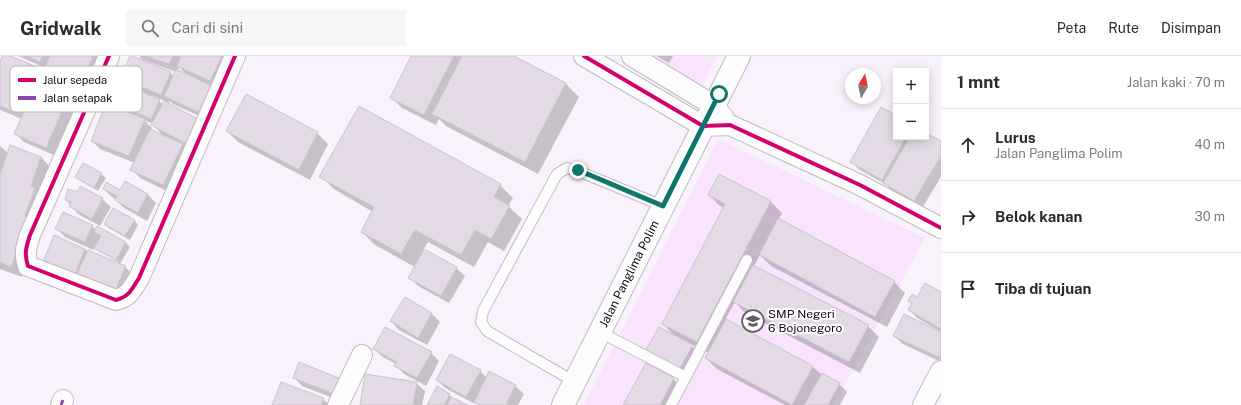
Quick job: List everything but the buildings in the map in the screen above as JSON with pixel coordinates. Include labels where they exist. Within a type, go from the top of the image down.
[{"type":"main road","name":"Jalan Panglima Polim","points":[[563,405],[739,56]]},
{"type":"street","points":[[106,66],[110,56]]},
{"type":"street","points":[[85,112],[30,235],[25,250],[25,258],[28,266],[116,300],[125,297],[132,290],[139,278],[235,56]]},
{"type":"street","points":[[584,56],[703,126],[730,126],[860,185],[941,228]]},
{"type":"street","points":[[632,56],[713,105],[730,126]]},
{"type":"street","points":[[338,405],[362,355]]},
{"type":"street","points":[[923,405],[941,371]]},
{"type":"lane","points":[[575,382],[487,331],[481,322],[483,311],[557,174],[567,168],[578,170],[663,206]]},
{"type":"lane","points":[[671,405],[747,260]]},
{"type":"lane","points":[[600,332],[686,376]]},
{"type":"shaded area","points":[[640,56],[717,56],[702,86]]},
{"type":"shaded area","name":"SMP Negeri 6 Bojonegoro","points":[[718,139],[925,238],[834,405],[584,405]]},
{"type":"marked path","points":[[61,405],[63,400]]},
{"type":"cycle path","points":[[105,66],[109,56]]},
{"type":"cycle path","points":[[84,112],[30,235],[26,254],[27,262],[28,266],[116,300],[124,297],[132,289],[139,278],[235,56]]},
{"type":"cycle path","points":[[584,56],[703,126],[730,125],[860,185],[941,228]]},
{"type":"place","name":"SMP Negeri 6 Bojonegoro","points":[[753,321]]},
{"type":"route","points":[[578,170],[663,206],[719,94]]}]
